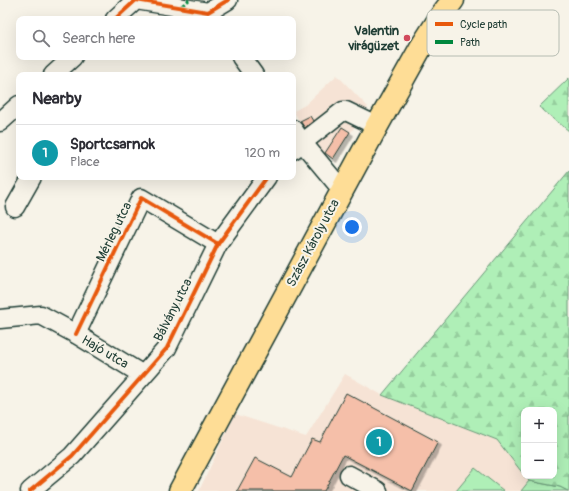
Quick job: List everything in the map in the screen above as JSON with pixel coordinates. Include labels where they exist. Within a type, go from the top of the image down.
[{"type":"main road","name":"Szász Károly utca","points":[[446,10],[453,0]]},
{"type":"main road","name":"Szász Károly utca","points":[[180,491],[342,190],[427,38]]},
{"type":"street","points":[[118,16],[136,0],[185,4],[211,15],[228,0]]},
{"type":"street","points":[[56,72],[70,60]]},
{"type":"street","points":[[243,60],[252,72]]},
{"type":"street","points":[[0,122],[16,108]]},
{"type":"street","points":[[342,190],[296,140],[343,111],[346,111],[377,126]]},
{"type":"street","points":[[15,207],[30,180]]},
{"type":"street","name":"Bálvány utca","points":[[30,491],[72,456],[167,348],[218,244],[265,180]]},
{"type":"street","name":"Mérleg utca","points":[[76,334],[141,198],[218,244]]},
{"type":"street","name":"Hajó utca","points":[[0,319],[41,315],[76,334],[143,375]]},
{"type":"street","points":[[349,475],[378,491]]},
{"type":"shaded area","points":[[337,75],[368,107],[333,159],[324,153],[304,131],[296,115],[296,110],[305,105]]},
{"type":"shaded area","points":[[345,374],[382,395],[497,440],[521,471],[521,479],[527,479],[529,481],[521,491],[199,491],[235,414],[306,437]]},
{"type":"green space","points":[[569,78],[569,131],[539,107]]},
{"type":"green space","points":[[569,171],[569,491],[560,487],[529,481],[527,479],[557,479],[557,407],[521,407],[521,471],[497,440],[382,395]]},
{"type":"green space","points":[[475,468],[504,491],[456,491]]},
{"type":"green space","points":[[529,481],[560,487],[568,491],[521,491]]},
{"type":"building","points":[[310,116],[313,121],[305,128],[300,121]]},
{"type":"building","points":[[342,127],[350,132],[333,159],[325,153]]},
{"type":"building","points":[[346,393],[438,442],[412,491],[343,455],[324,491],[237,491],[255,458],[292,477],[312,439],[320,442]]},
{"type":"marked path","points":[[180,7],[189,0]]},
{"type":"cycle path","points":[[118,16],[136,0],[208,12],[228,0]]},
{"type":"cycle path","points":[[30,491],[72,456],[167,348],[218,244],[265,180]]},
{"type":"cycle path","points":[[76,334],[141,198],[218,244]]},
{"type":"place","name":"Valentin virágüzet","points":[[407,38]]},
{"type":"place","name":"Sportcsarnok","points":[[379,442]]}]
